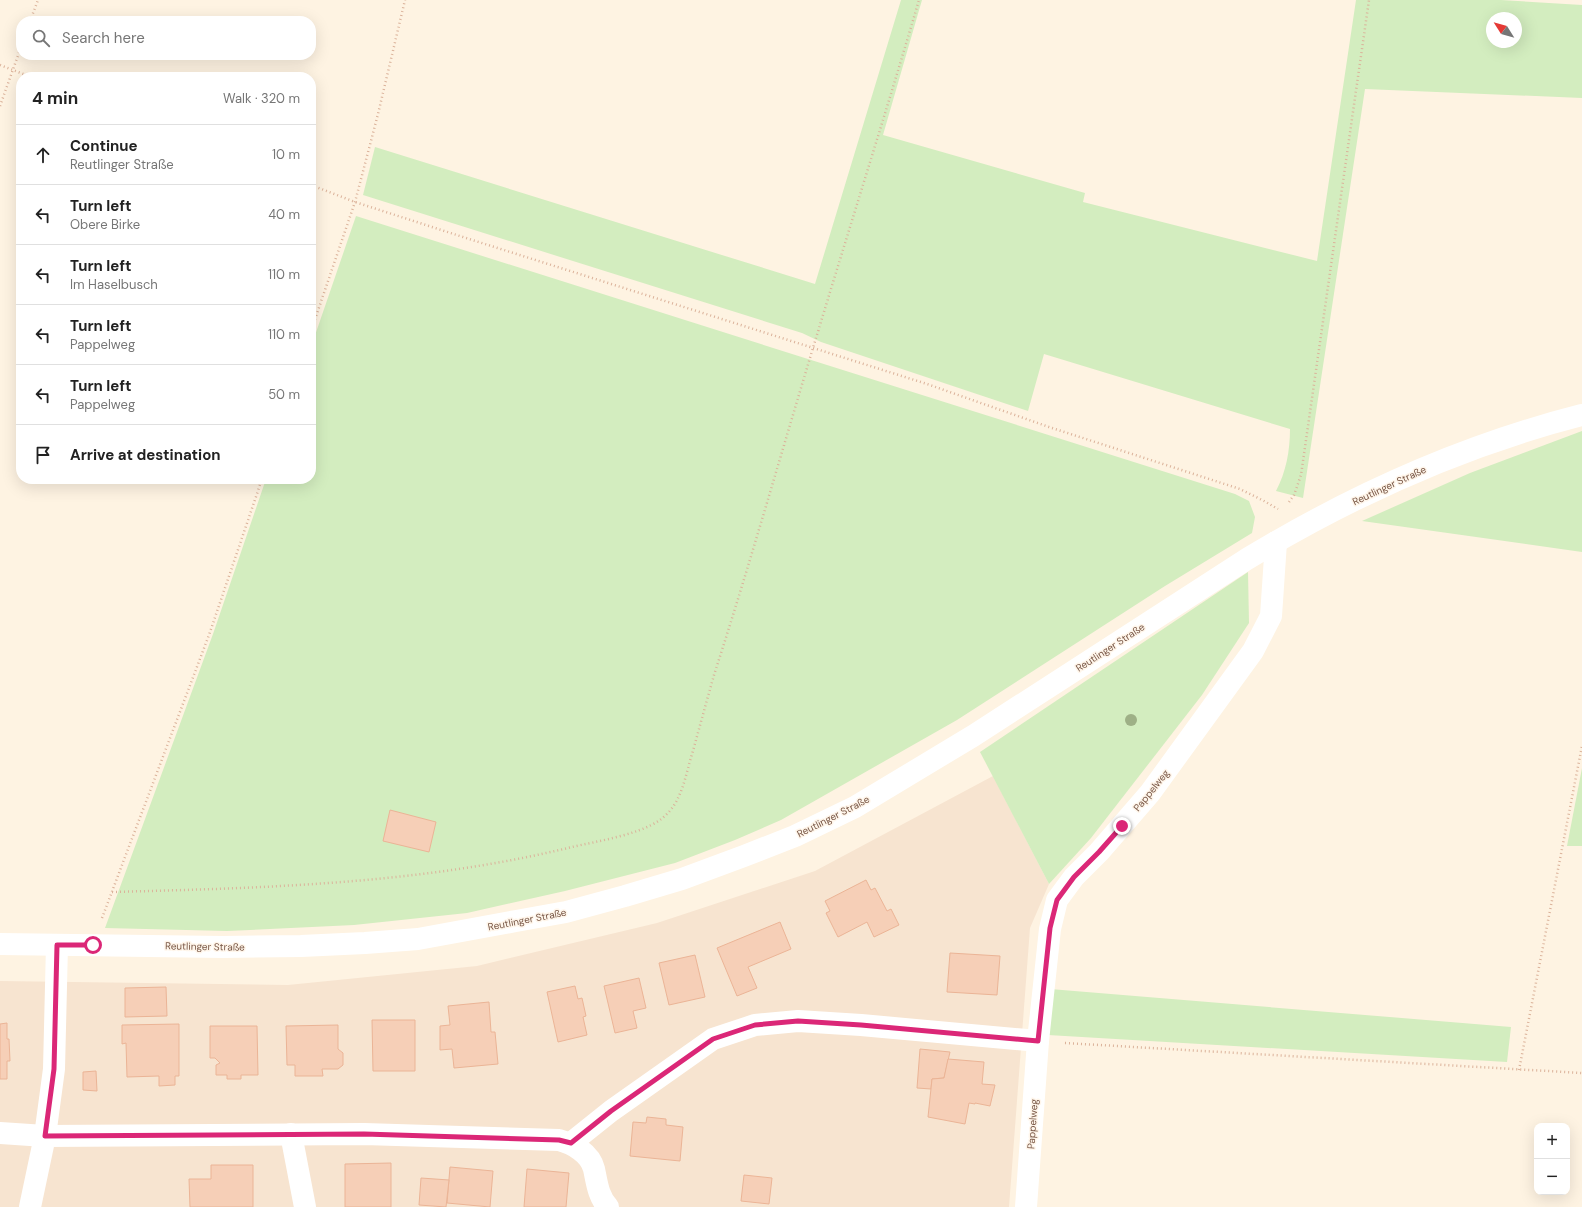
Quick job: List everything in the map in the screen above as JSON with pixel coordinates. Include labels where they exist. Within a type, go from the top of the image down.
[{"type":"street","name":"Reutlinger Straße","points":[[0,944],[223,947],[301,946],[365,943],[418,938],[566,912],[625,896],[682,878],[795,836],[855,807],[973,736],[1276,542],[1298,530],[1404,477],[1463,452],[1582,415]]},
{"type":"street","name":"Pappelweg","points":[[1026,1207],[1038,1041],[1050,928],[1057,900],[1074,877],[1099,852],[1150,793],[1253,650],[1271,616],[1276,542]]},
{"type":"street","points":[[30,1207],[45,1136],[54,1069],[57,945]]},
{"type":"street","points":[[571,1143],[611,1111],[713,1039],[755,1025],[798,1021],[861,1025],[1038,1041]]},
{"type":"street","points":[[0,1133],[45,1136],[291,1134],[435,1135],[559,1140],[571,1143],[585,1154],[594,1167],[597,1185],[605,1205]]},
{"type":"street","points":[[291,1134],[305,1207]]},
{"type":"path","points":[[32,16],[38,0]]},
{"type":"path","points":[[316,316],[355,202],[405,0]]},
{"type":"path","points":[[112,892],[330,884],[429,874],[546,853],[614,837],[647,827],[664,817],[678,798],[686,774],[813,347],[919,0]]},
{"type":"path","points":[[1283,513],[1294,495],[1301,475],[1369,0]]},
{"type":"path","points":[[0,106],[16,60]]},
{"type":"path","points":[[0,65],[18,72]]},
{"type":"path","points":[[316,187],[355,202],[466,238],[927,384],[1049,427],[1240,489],[1264,501],[1283,513],[1298,530]]},
{"type":"path","points":[[93,945],[209,635],[260,484]]},
{"type":"path","points":[[1519,1070],[1582,746]]},
{"type":"path","points":[[1038,1041],[1582,1073]]},
{"type":"shaded area","points":[[993,776],[1049,884],[1030,928],[1009,1207],[0,1207],[0,981],[288,985],[477,966],[657,923],[815,871]]},
{"type":"green space","points":[[901,0],[922,0],[883,135],[1085,193],[1083,202],[1317,261],[1356,0],[1501,0],[1582,5],[1582,98],[1365,89],[1303,498],[1276,491],[1287,461],[1290,429],[1044,354],[1028,411],[821,342],[802,333],[363,195],[375,147],[815,284]]},
{"type":"green space","points":[[356,216],[1235,494],[1249,501],[1255,517],[1252,533],[1165,586],[957,720],[781,820],[735,840],[675,863],[565,891],[467,913],[354,925],[227,931],[105,928],[213,634],[264,484],[316,484],[316,332]]},
{"type":"green space","points":[[1582,431],[1582,552],[1362,521],[1470,473]]},
{"type":"green space","points":[[1248,572],[1249,623],[1202,695],[1091,838],[1049,884],[980,752]]},
{"type":"green space","points":[[1582,768],[1582,846],[1567,846]]},
{"type":"green space","points":[[1050,989],[1511,1027],[1507,1062],[1048,1035]]},
{"type":"building","points":[[390,810],[436,822],[429,852],[383,841]]},
{"type":"building","points":[[866,880],[871,890],[875,888],[887,911],[891,909],[899,925],[874,937],[867,922],[838,937],[826,913],[830,911],[825,901]]},
{"type":"building","points":[[780,922],[791,949],[748,967],[757,988],[737,996],[717,948]]},
{"type":"building","points":[[950,953],[1000,956],[997,995],[947,992]]},
{"type":"building","points":[[695,955],[705,997],[669,1005],[659,963]]},
{"type":"building","points":[[639,978],[646,1008],[633,1011],[637,1028],[615,1033],[604,986]]},
{"type":"building","points":[[575,986],[578,999],[582,998],[586,1016],[583,1017],[587,1035],[558,1042],[547,992]]},
{"type":"building","points":[[166,987],[167,1016],[125,1017],[125,988]]},
{"type":"building","points":[[489,1002],[491,1032],[495,1032],[498,1064],[454,1068],[452,1049],[440,1050],[440,1026],[450,1025],[448,1006]]},
{"type":"building","points":[[372,1020],[415,1020],[415,1071],[373,1071]]},
{"type":"building","points":[[7,1023],[7,1039],[9,1039],[10,1061],[7,1061],[7,1079],[0,1079],[0,1024]]},
{"type":"building","points":[[179,1024],[179,1076],[175,1076],[175,1085],[159,1086],[159,1076],[127,1077],[126,1043],[122,1044],[122,1025]]},
{"type":"building","points":[[338,1025],[338,1049],[343,1053],[343,1065],[338,1069],[322,1069],[323,1076],[295,1076],[295,1065],[287,1065],[286,1026]]},
{"type":"building","points":[[210,1026],[257,1026],[258,1075],[241,1075],[241,1079],[227,1079],[227,1075],[216,1075],[216,1065],[220,1063],[215,1058],[210,1058]]},
{"type":"building","points":[[920,1049],[950,1052],[944,1078],[932,1079],[931,1089],[917,1088]]},
{"type":"building","points":[[948,1059],[984,1062],[982,1084],[995,1085],[990,1106],[969,1103],[965,1124],[928,1117],[932,1079],[944,1078]]},
{"type":"building","points":[[96,1071],[97,1091],[83,1090],[83,1072]]},
{"type":"building","points":[[647,1117],[666,1119],[666,1125],[683,1127],[680,1161],[630,1156],[633,1122],[646,1123]]},
{"type":"building","points":[[391,1163],[391,1207],[345,1207],[345,1164]]},
{"type":"building","points":[[211,1165],[253,1165],[253,1207],[190,1207],[189,1179],[211,1179]]},
{"type":"building","points":[[450,1167],[493,1171],[490,1207],[447,1203]]},
{"type":"building","points":[[527,1169],[569,1173],[566,1207],[524,1207]]},
{"type":"building","points":[[744,1175],[772,1178],[769,1204],[741,1201]]},
{"type":"building","points":[[421,1178],[449,1180],[446,1207],[419,1205]]},
{"type":"route","points":[[93,945],[57,945],[54,1069],[45,1136],[364,1134],[559,1140],[571,1143],[646,1085],[713,1039],[755,1025],[798,1021],[950,1032],[1038,1041],[1050,928],[1057,900],[1074,877],[1122,826]]}]
